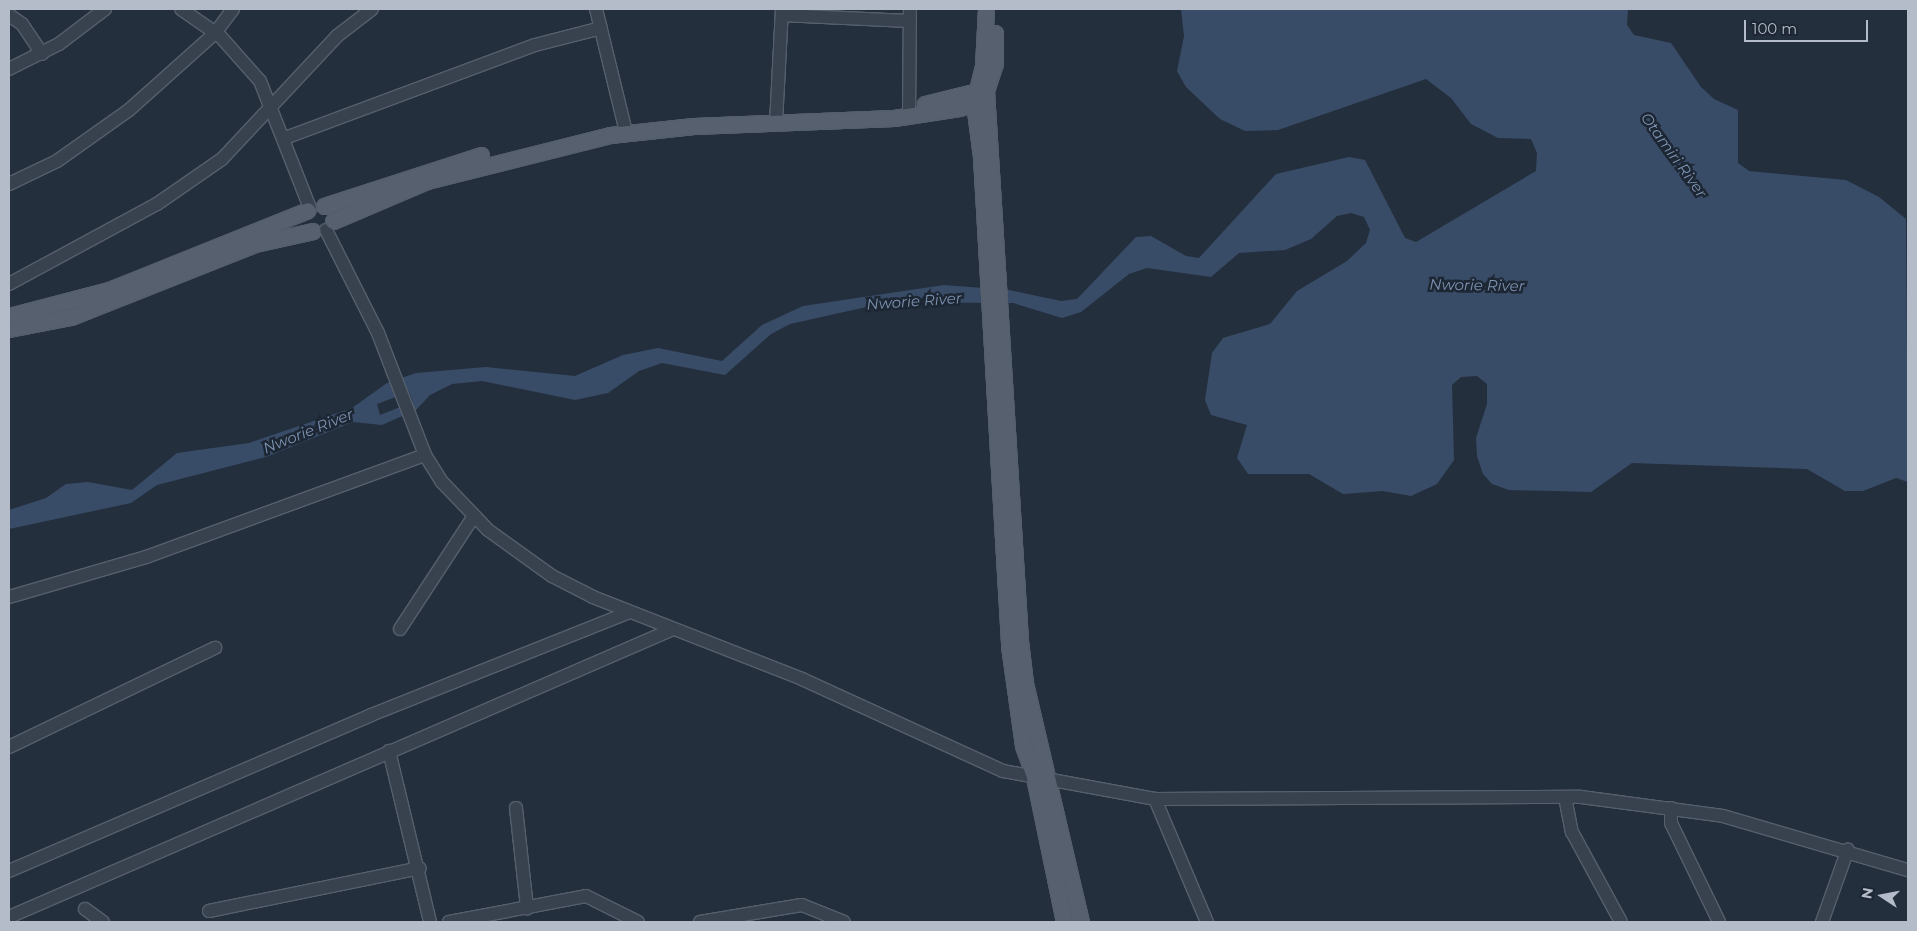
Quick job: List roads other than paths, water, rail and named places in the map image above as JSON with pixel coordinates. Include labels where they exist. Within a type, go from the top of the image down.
[{"type":"main road","points":[[986,9],[983,66],[978,94],[1020,641],[1025,682],[1051,781],[1081,922]]},
{"type":"main road","points":[[9,316],[109,290],[314,208],[456,162],[626,128],[909,112],[978,94],[995,64],[996,9]]},
{"type":"main road","points":[[9,329],[71,316],[255,244],[324,228],[427,181],[626,128]]},
{"type":"main road","points":[[314,208],[324,228]]},
{"type":"main road","points":[[314,208],[305,220],[324,228]]},
{"type":"main road","points":[[996,325],[1009,646],[1023,746],[1034,777],[1064,922]]},
{"type":"street","points":[[9,69],[42,54],[105,9]]},
{"type":"street","points":[[181,9],[215,33],[246,61],[274,108],[314,208]]},
{"type":"street","points":[[9,184],[57,161],[129,110],[215,33],[233,9]]},
{"type":"street","points":[[9,284],[157,204],[229,153],[274,108],[338,36],[372,9]]},
{"type":"street","points":[[596,9],[626,128]]},
{"type":"street","points":[[776,119],[782,12],[909,15],[909,112]]},
{"type":"street","points":[[9,15],[22,24],[42,54]]},
{"type":"street","points":[[285,138],[535,45],[601,28]]},
{"type":"street","points":[[324,228],[395,375],[425,455],[474,516],[552,576],[627,613],[802,679],[1003,771],[1155,799],[1565,797],[1672,808],[1732,818],[1848,849],[1908,870]]},
{"type":"street","points":[[9,597],[146,557],[425,455]]},
{"type":"street","points":[[400,629],[474,516]]},
{"type":"street","points":[[9,871],[377,712],[627,613]]},
{"type":"street","points":[[9,917],[671,630]]},
{"type":"street","points":[[9,747],[214,648]]},
{"type":"street","points":[[389,751],[420,868],[430,922]]},
{"type":"street","points":[[1565,797],[1572,832],[1621,922]]},
{"type":"street","points":[[1155,799],[1207,922]]},
{"type":"street","points":[[516,808],[527,908]]},
{"type":"street","points":[[1672,808],[1671,823],[1719,922]]},
{"type":"street","points":[[1822,922],[1848,849]]},
{"type":"street","points":[[209,911],[420,868]]},
{"type":"street","points":[[449,922],[586,896],[638,922]]},
{"type":"street","points":[[700,922],[802,905],[844,922]]},
{"type":"street","points":[[85,909],[103,922]]},
{"type":"water","points":[[1181,9],[1628,9],[1627,25],[1634,35],[1671,43],[1701,87],[1714,99],[1738,110],[1738,163],[1749,171],[1846,180],[1879,197],[1906,219],[1908,482],[1896,478],[1863,491],[1845,491],[1807,469],[1632,463],[1591,492],[1509,490],[1492,484],[1483,474],[1477,456],[1476,438],[1487,404],[1487,384],[1477,376],[1461,377],[1452,385],[1454,460],[1437,484],[1411,496],[1383,491],[1343,494],[1309,474],[1248,474],[1237,458],[1247,425],[1211,415],[1205,400],[1212,353],[1223,338],[1270,324],[1297,291],[1347,261],[1366,243],[1370,230],[1364,217],[1351,213],[1337,216],[1311,239],[1285,250],[1239,253],[1211,277],[1147,268],[1129,274],[1081,312],[1062,318],[1013,303],[889,302],[790,324],[771,334],[725,375],[662,363],[639,371],[608,393],[575,400],[482,381],[452,384],[430,395],[416,410],[382,425],[353,422],[266,457],[157,485],[131,503],[9,529],[9,510],[46,498],[66,484],[88,482],[132,490],[177,453],[249,443],[352,408],[387,383],[416,373],[486,367],[575,376],[623,355],[658,348],[722,361],[762,325],[803,306],[944,285],[1009,290],[1061,301],[1077,299],[1136,237],[1151,236],[1186,256],[1199,258],[1276,174],[1349,157],[1365,160],[1405,238],[1416,242],[1536,171],[1537,153],[1531,139],[1498,138],[1471,124],[1451,98],[1426,79],[1278,130],[1245,131],[1220,119],[1186,87],[1177,71],[1184,36]],"holes":[[[409,392],[413,402],[380,415],[377,404]]]},
{"type":"water label","name":"Otamiri River","points":[[1674,155]]},
{"type":"water label","name":"Nworie River","points":[[1477,285]]},
{"type":"water label","name":"Nworie River","points":[[914,301]]},
{"type":"water label","name":"Nworie River","points":[[308,431]]}]
